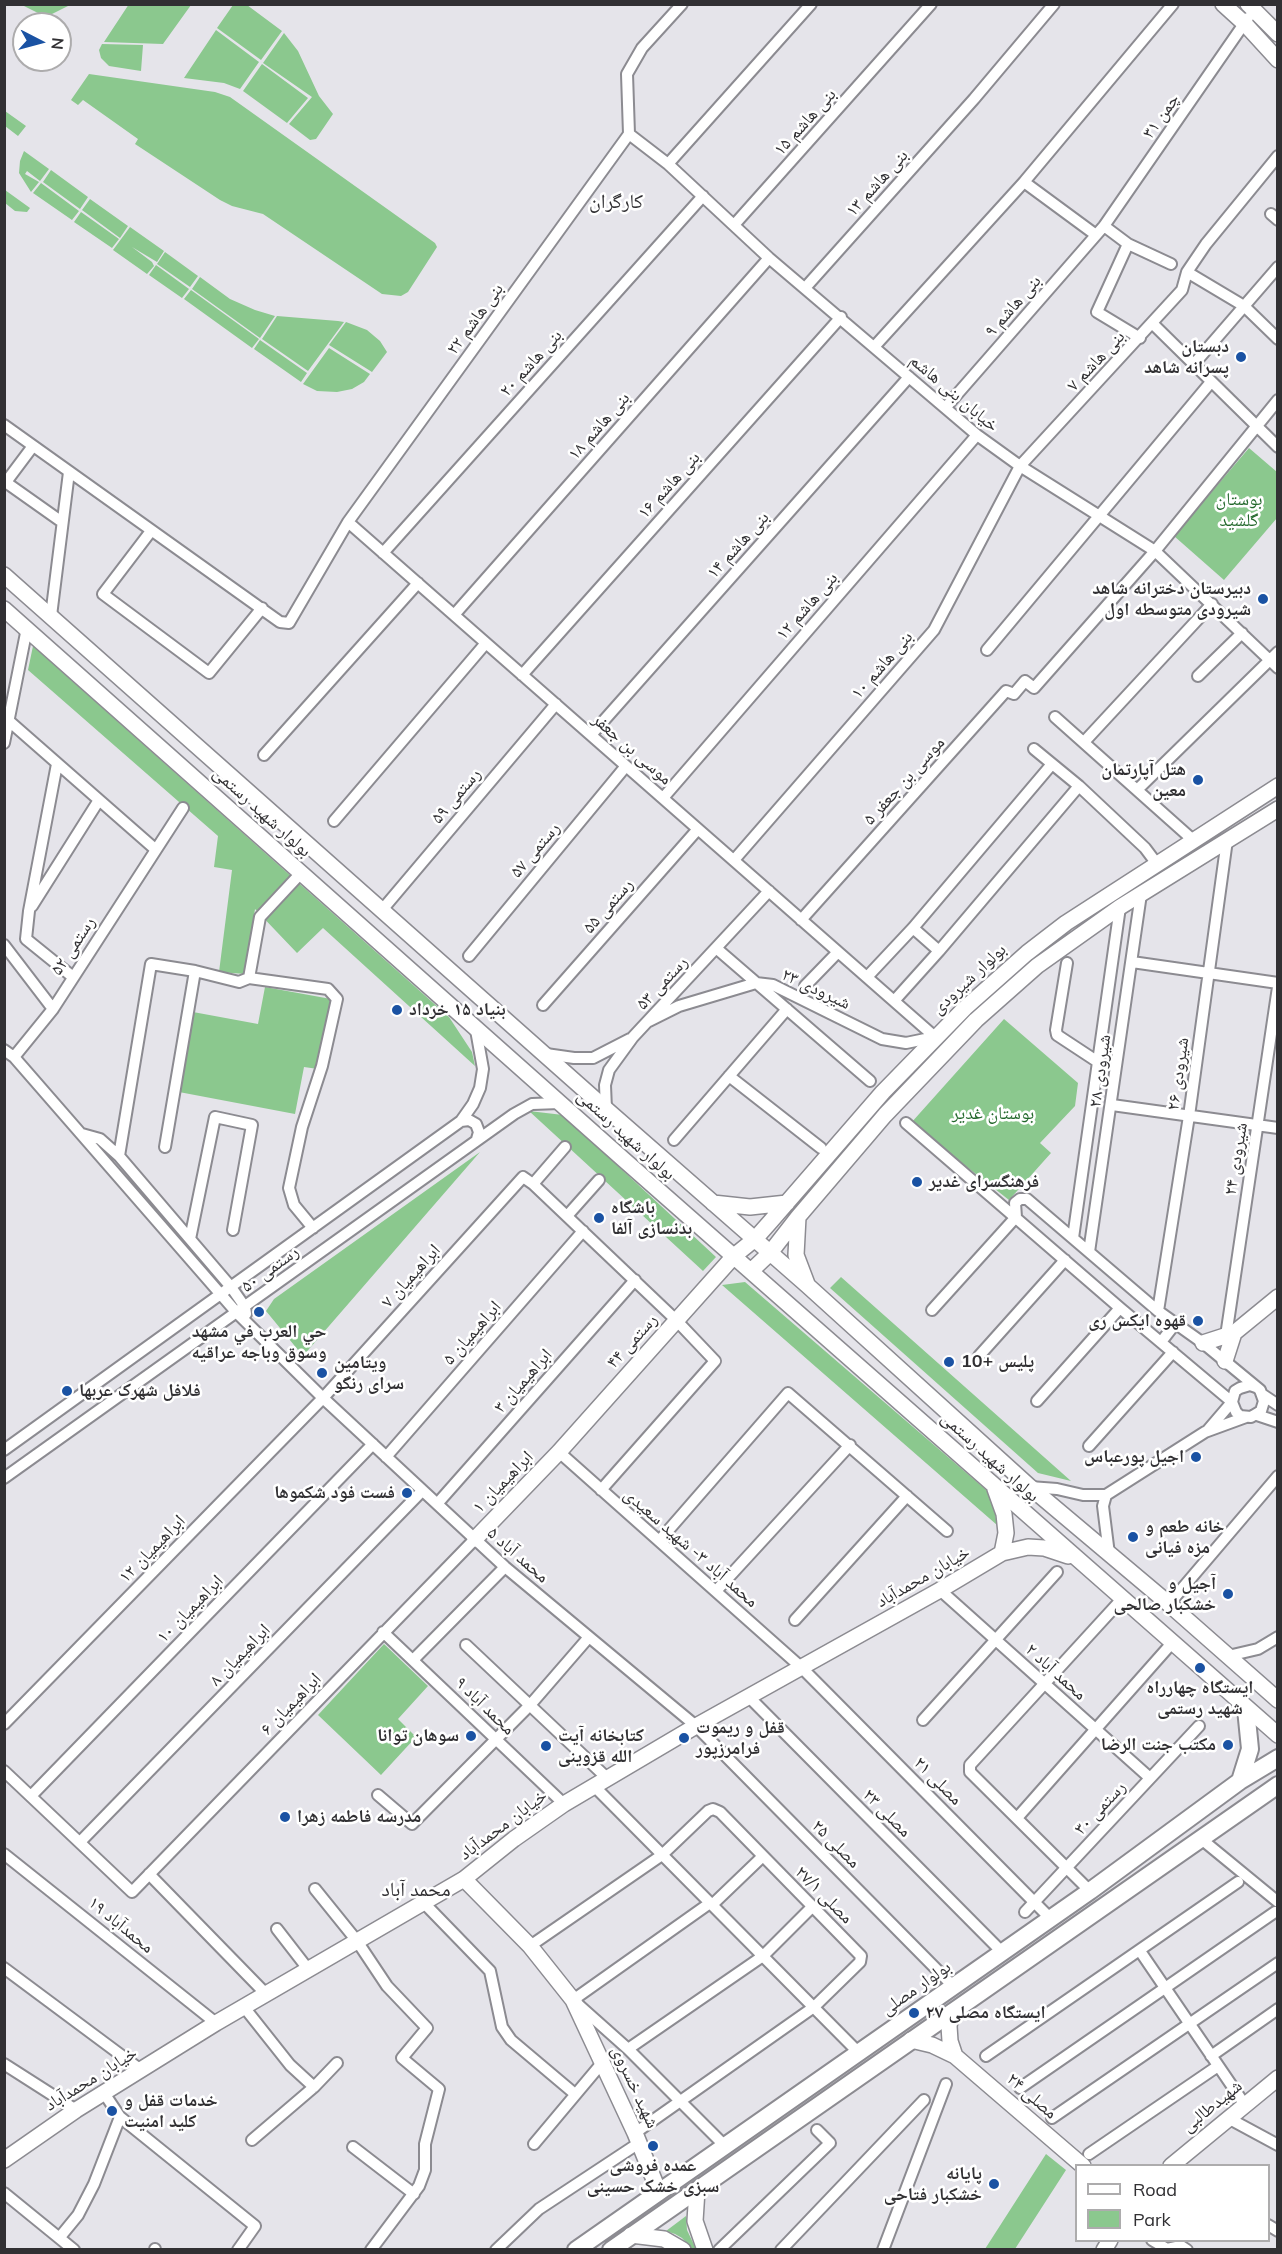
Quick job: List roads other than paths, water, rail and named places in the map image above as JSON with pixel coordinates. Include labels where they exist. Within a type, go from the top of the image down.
[{"type":"main road","points":[[1223,4],[1278,60]]},
{"type":"main road","points":[[1252,6],[1278,34]]},
{"type":"main road","name":"بولوار شهید رستمی","points":[[4,575],[770,1252],[1030,1487],[1169,1604],[1278,1700]]},
{"type":"main road","name":"بولوار شهید رستمی","points":[[4,609],[994,1487],[1278,1735]]},
{"type":"main road","name":"بولوار شیرودی","points":[[734,1256],[755,1239],[883,1092],[936,1037],[1027,953],[1066,923],[1278,786]]},
{"type":"main road","name":"بولوار شیرودی","points":[[751,1271],[770,1252],[885,1115],[976,1020],[1037,966],[1120,907],[1278,809]]},
{"type":"main road","points":[[705,1231],[719,1225],[724,1219],[719,1208],[787,1203]]},
{"type":"main road","points":[[798,1217],[796,1255],[807,1285]]},
{"type":"main road","name":"رستمی ۴۴","points":[[559,1452],[734,1256]]},
{"type":"main road","points":[[1203,1343],[1230,1334],[1278,1297]]},
{"type":"main road","points":[[1225,1361],[1230,1334]]},
{"type":"main road","points":[[862,1369],[862,1361],[867,1354],[875,1351],[883,1353]]},
{"type":"main road","name":"ابراهیمیان ۱","points":[[475,1539],[559,1452]]},
{"type":"main road","points":[[994,1487],[1004,1514],[1006,1533],[1002,1553],[1028,1548],[1044,1548],[1076,1558]]},
{"type":"main road","name":"خیابان محمدآباد","points":[[4,2160],[76,2110],[216,2023],[464,1879],[513,1839],[564,1804],[696,1726],[1002,1553]]},
{"type":"main road","points":[[1240,1781],[1250,1749],[1246,1709]]},
{"type":"main road","points":[[1259,1720],[1271,1716],[1278,1709]]},
{"type":"main road","name":"بولوار مصلی","points":[[576,2250],[1090,1891],[1240,1781],[1278,1758]]},
{"type":"main road","points":[[611,2250],[1276,1787]]},
{"type":"main road","name":"شهید خسروی","points":[[464,1879],[530,1946],[573,2000],[637,2138],[659,2192]]},
{"type":"main road","points":[[952,2012],[949,2026],[950,2041],[955,2056]]},
{"type":"main road","name":"مصلی ۲۴","points":[[911,2040],[932,2045],[955,2056],[1086,2160]]},
{"type":"main road","name":"شهیدطالبی","points":[[1176,2164],[1278,2078]]},
{"type":"main road","points":[[697,2190],[695,2221],[705,2250]]},
{"type":"main road","points":[[631,2235],[664,2239],[683,2250]]},
{"type":"street","points":[[629,134],[627,74],[642,48],[682,4]]},
{"type":"street","points":[[668,164],[810,4]]},
{"type":"street","name":"بنی هاشم ۱۵","points":[[734,225],[932,4]]},
{"type":"street","name":"بنی هاشم ۱۳","points":[[805,288],[974,99],[1054,4]]},
{"type":"street","points":[[874,347],[1024,182],[1173,4]]},
{"type":"street","name":"چمن ۳۱","points":[[1100,230],[1245,24],[1252,6]]},
{"type":"street","name":"خیابان بنی هاشم","points":[[629,134],[668,164],[769,258],[977,435],[1020,466],[1155,551],[1242,633],[1275,660]]},
{"type":"street","name":"بنی هاشم ۲۲","points":[[262,608],[280,622],[289,622],[348,522],[629,134]]},
{"type":"street","name":"بنی هاشم ۷","points":[[1020,466],[1182,290],[1187,272],[1206,244],[1278,156]]},
{"type":"street","points":[[1024,182],[1100,230],[1171,264]]},
{"type":"street","name":"بنی هاشم ۲۰","points":[[383,553],[703,196]]},
{"type":"street","name":"بنی هاشم ۹","points":[[946,407],[1100,230]]},
{"type":"street","points":[[1128,244],[1097,312],[1140,338]]},
{"type":"street","name":"بنی هاشم ۱۸","points":[[454,615],[769,258]]},
{"type":"street","points":[[1194,364],[1278,267]]},
{"type":"street","points":[[1187,272],[1244,306],[1278,339]]},
{"type":"street","name":"بنی هاشم ۱۶","points":[[522,675],[841,317]]},
{"type":"street","points":[[1152,324],[1278,447]]},
{"type":"street","name":"بنی هاشم ۱۴","points":[[591,735],[909,377]]},
{"type":"street","points":[[987,650],[1211,382]]},
{"type":"street","points":[[1155,551],[1278,400]]},
{"type":"street","points":[[4,425],[262,608],[209,673],[103,594],[151,531]]},
{"type":"street","name":"بنی هاشم ۱۲","points":[[663,798],[977,435]]},
{"type":"street","points":[[33,446],[5,481],[62,522]]},
{"type":"street","name":"بنی هاشم ۱۰","points":[[734,860],[934,630],[1020,466]]},
{"type":"street","points":[[51,616],[69,472]]},
{"type":"street","name":"موسی بن جعفر","points":[[348,522],[936,1037]]},
{"type":"street","name":"موسی بن جعفر ۵","points":[[801,920],[1006,691],[1014,694],[1025,681],[1034,688],[1155,551]]},
{"type":"street","points":[[264,755],[418,583]]},
{"type":"street","points":[[1084,742],[1212,603]]},
{"type":"street","points":[[4,743],[27,628]]},
{"type":"street","points":[[1198,676],[1242,633]]},
{"type":"street","points":[[334,821],[486,643]]},
{"type":"street","points":[[1138,789],[1275,660]]},
{"type":"street","name":"رستمی ۵۹","points":[[382,910],[556,704]]},
{"type":"street","points":[[1055,717],[1138,789],[1192,840]]},
{"type":"street","points":[[9,722],[155,849]]},
{"type":"street","points":[[1034,749],[1079,786],[1145,848],[1157,864]]},
{"type":"street","points":[[57,764],[28,911],[26,939],[73,977]]},
{"type":"street","points":[[867,977],[913,928],[1052,764]]},
{"type":"street","name":"رستمی ۵۷","points":[[469,956],[626,766]]},
{"type":"street","points":[[894,1001],[1079,786]]},
{"type":"street","points":[[28,911],[99,800]]},
{"type":"street","name":"رستمی ۵۲","points":[[14,1057],[53,1009],[183,808]]},
{"type":"street","name":"رستمی ۵۵","points":[[543,1005],[698,829]]},
{"type":"street","name":"شیرودی ۲۶","points":[[1158,1311],[1189,1116],[1227,840]]},
{"type":"street","points":[[249,978],[260,917],[301,873]]},
{"type":"street","name":"رستمی ۵۳","points":[[606,1109],[605,1085],[609,1070],[633,1037],[769,891]]},
{"type":"street","name":"شیرودی ۲۸","points":[[1089,1252],[1141,894]]},
{"type":"street","name":"شیرودی ۲۸","points":[[1073,1239],[1120,907]]},
{"type":"street","points":[[913,928],[939,951]]},
{"type":"street","points":[[4,945],[53,1009]]},
{"type":"street","points":[[716,948],[870,1081]]},
{"type":"street","points":[[805,986],[838,952]]},
{"type":"street","points":[[1132,962],[1278,985]]},
{"type":"street","points":[[1067,963],[1057,1035],[1098,1062]]},
{"type":"street","points":[[118,1156],[151,964],[195,971],[239,982],[249,978],[328,989],[337,999],[322,1066],[302,1127],[289,1188],[294,1205],[313,1228]]},
{"type":"street","points":[[165,1147],[195,971]]},
{"type":"street","name":"شیرودی ۲۳","points":[[649,1021],[679,1006],[756,983],[773,985],[882,1039],[906,1043],[936,1037]]},
{"type":"street","name":"شیرودی ۲۴","points":[[1230,1334],[1278,985]]},
{"type":"street","points":[[674,1140],[787,1009]]},
{"type":"street","name":"رستمی ۵۰","points":[[4,1450],[461,1121],[473,1104],[480,1088],[483,1069],[476,1028]]},
{"type":"street","points":[[546,1054],[593,1058],[633,1037]]},
{"type":"street","points":[[4,1050],[14,1057],[221,1294],[241,1310]]},
{"type":"street","points":[[729,1076],[821,1148]]},
{"type":"street","name":"رستمی ۵۰","points":[[4,1478],[477,1139],[532,1104],[560,1103]]},
{"type":"street","points":[[1112,1105],[1278,1128]]},
{"type":"street","points":[[190,1239],[215,1117],[252,1125],[233,1230]]},
{"type":"street","points":[[461,1121],[469,1120],[476,1124],[479,1131],[477,1139]]},
{"type":"street","points":[[906,1123],[1232,1402],[1236,1412],[1278,1422]]},
{"type":"street","points":[[81,1134],[100,1139],[118,1156],[231,1287],[241,1310]]},
{"type":"street","points":[[565,1147],[533,1184],[676,1320],[715,1361],[601,1490]]},
{"type":"street","name":"ابراهیمیان ۷","points":[[323,1398],[523,1177],[533,1184]]},
{"type":"street","points":[[567,1216],[599,1180]]},
{"type":"street","points":[[932,1310],[1016,1217],[1015,1203],[1020,1199],[1027,1200],[1158,1311],[1203,1343],[1278,1405]]},
{"type":"street","name":"ابراهیمیان ۵","points":[[386,1457],[583,1231]]},
{"type":"street","points":[[979,1356],[1065,1260]]},
{"type":"street","name":"ابراهیمیان ۳","points":[[437,1504],[634,1280]]},
{"type":"street","points":[[1037,1401],[1120,1308]]},
{"type":"street","name":"محمد آباد ۵","points":[[241,1310],[248,1323],[323,1398],[505,1567],[696,1726]]},
{"type":"street","points":[[1161,1342],[1175,1324]]},
{"type":"street","points":[[1089,1446],[1173,1352]]},
{"type":"street","points":[[1205,1432],[1232,1402],[1239,1388],[1245,1385],[1259,1391]]},
{"type":"street","points":[[1030,1487],[1057,1489],[1083,1495],[1106,1495],[1205,1432],[1251,1416],[1263,1406],[1259,1391]]},
{"type":"street","points":[[659,1541],[789,1393],[947,1531]]},
{"type":"street","name":"ابراهیمیان ۱۲","points":[[4,1724],[323,1398]]},
{"type":"street","name":"ابراهیمیان ۱۰","points":[[31,1796],[373,1444]]},
{"type":"street","points":[[716,1591],[850,1445]]},
{"type":"street","name":"محمد آباد ۳- شهید سعیدی","points":[[559,1452],[802,1668]]},
{"type":"street","points":[[1169,1604],[1278,1476]]},
{"type":"street","name":"ابراهیمیان ۸","points":[[80,1842],[422,1491]]},
{"type":"street","points":[[1106,1495],[1103,1506],[1109,1554]]},
{"type":"street","points":[[795,1620],[907,1496]]},
{"type":"street","name":"ابراهیمیان ۶","points":[[80,1842],[132,1892],[475,1539]]},
{"type":"street","points":[[413,1660],[505,1567]]},
{"type":"street","points":[[923,1720],[1057,1572]]},
{"type":"street","name":"محمد آباد ۲","points":[[940,1590],[1150,1778]]},
{"type":"street","points":[[1090,1891],[969,1768],[1122,1599]]},
{"type":"street","name":"محمد آباد ۹","points":[[383,1632],[564,1804]]},
{"type":"street","points":[[378,1796],[412,1824],[531,1704],[589,1637]]},
{"type":"street","points":[[1228,1656],[1258,1649],[1278,1637]]},
{"type":"street","points":[[1017,1818],[1094,1728],[1172,1643]]},
{"type":"street","points":[[465,1645],[531,1704],[607,1778]]},
{"type":"street","name":"مصلی ۲۱","points":[[802,1668],[1050,1918]]},
{"type":"street","name":"مصلی ۲۳","points":[[749,1697],[1002,1952]]},
{"type":"street","name":"مصلی ۲۵","points":[[696,1726],[953,1986]]},
{"type":"street","name":"رستمی ۳۰","points":[[1025,1912],[1199,1726]]},
{"type":"street","points":[[4,1771],[80,1842]]},
{"type":"street","points":[[594,1786],[858,2052]]},
{"type":"street","name":"مصلی ۲۷/۱","points":[[662,1855],[708,1811],[712,1809],[720,1812],[861,1956],[860,1962],[814,2007]]},
{"type":"street","points":[[1020,2088],[1166,1989],[1277,1904],[1200,1838]]},
{"type":"street","name":"محمدآباد ۱۹","points":[[4,1854],[216,2023]]},
{"type":"street","points":[[530,1946],[662,1855]]},
{"type":"street","points":[[725,2146],[628,2049],[573,2000],[711,1904],[762,1857]]},
{"type":"street","points":[[149,1874],[266,1994]]},
{"type":"street","points":[[986,2056],[1238,1882]]},
{"type":"street","points":[[315,1889],[357,1941],[387,1986],[427,2028],[402,2058],[439,2089],[425,2144],[425,2170],[414,2194],[371,2250]]},
{"type":"street","points":[[424,1903],[490,1971],[502,2027],[511,2040],[575,2094]]},
{"type":"street","points":[[628,2049],[763,1956],[812,1907]]},
{"type":"street","points":[[277,1929],[308,1970]]},
{"type":"street","points":[[1140,1951],[1245,2105]]},
{"type":"street","points":[[1052,2118],[1278,1963]]},
{"type":"street","points":[[4,1968],[141,2070]]},
{"type":"street","points":[[244,2007],[290,2065],[314,2087]]},
{"type":"street","points":[[496,2250],[539,2209],[637,2138],[680,2101],[814,2007]]},
{"type":"street","points":[[1211,2056],[1278,2009]]},
{"type":"street","points":[[252,2140],[314,2087],[337,2063]]},
{"type":"street","points":[[534,2144],[602,2063]]},
{"type":"street","points":[[4,2064],[76,2110]]},
{"type":"street","points":[[1086,2160],[1218,2066]]},
{"type":"street","points":[[883,2248],[946,2084]]},
{"type":"street","points":[[104,2093],[120,2117],[255,2226],[238,2250]]},
{"type":"street","points":[[781,2250],[924,2100]]},
{"type":"street","points":[[60,2237],[78,2215],[94,2184],[120,2117]]},
{"type":"street","points":[[1228,2118],[1278,2145]]},
{"type":"street","points":[[719,2250],[830,2143],[817,2130]]},
{"type":"street","points":[[353,2147],[414,2194]]},
{"type":"street","points":[[4,2193],[74,2250]]},
{"type":"street","points":[[1154,2242],[1167,2250],[1184,2245]]},
{"type":"place","name":"دبستان پسرانه شاهد","points":[[1241,357]]},
{"type":"place","name":"دبیرستان دخترانه شاهد شیرودی متوسطه اول","points":[[1263,599]]},
{"type":"place","name":"هتل آپارتمان معین","points":[[1198,780]]},
{"type":"place","name":"بنیاد ۱۵ خرداد","points":[[397,1010]]},
{"type":"place","name":"فرهنگسرای غدیر","points":[[917,1182]]},
{"type":"place","name":"باشگاه بدنسازی آلفا","points":[[599,1218]]},
{"type":"place","name":"حي العرب في مشهد وسوق وباجه عراقيه","points":[[259,1312]]},
{"type":"place","name":"قهوه ایکس ری","points":[[1198,1321]]},
{"type":"place","name":"پلیس +10","points":[[949,1362]]},
{"type":"place","name":"ویتامین سرای رنگو","points":[[322,1373]]},
{"type":"place","name":"فلافل شهرک عربها","points":[[67,1391]]},
{"type":"place","name":"اجیل پورعباس","points":[[1196,1457]]},
{"type":"place","name":"فست فود شکموها","points":[[407,1493]]},
{"type":"place","name":"خانه طعم و مزه فیانی","points":[[1133,1537]]},
{"type":"place","name":"آجیل و خشکبار صالحی","points":[[1228,1594]]},
{"type":"place","name":"ایستگاه چهارراه شهید رستمی","points":[[1200,1668]]},
{"type":"place","name":"سوهان توانا","points":[[471,1736]]},
{"type":"place","name":"قفل و ریموت فرامرزپور","points":[[684,1738]]},
{"type":"place","name":"مكتب جنت الرضا","points":[[1228,1745]]},
{"type":"place","name":"کتابخانه آیت الله قزوینی","points":[[546,1746]]},
{"type":"place","name":"مدرسه فاطمه زهرا","points":[[285,1817]]},
{"type":"place","name":"ایستگاه مصلی ۲۷","points":[[914,2013]]},
{"type":"place","name":"خدمات قفل و کلید امنیت","points":[[112,2111]]},
{"type":"place","name":"عمده فروشی سبزی خشک حسینی","points":[[653,2146]]},
{"type":"place","name":"پایانه خشکبار فتاحی","points":[[994,2184]]},
{"type":"district","name":"کارگران","points":[[616,202]]},
{"type":"district","name":"محمد آباد","points":[[416,1890]]},
{"type":"park label","name":"بوستان گلشید","points":[[1239,510]]},
{"type":"park label","name":"بوستان غدیر","points":[[993,1114]]}]
